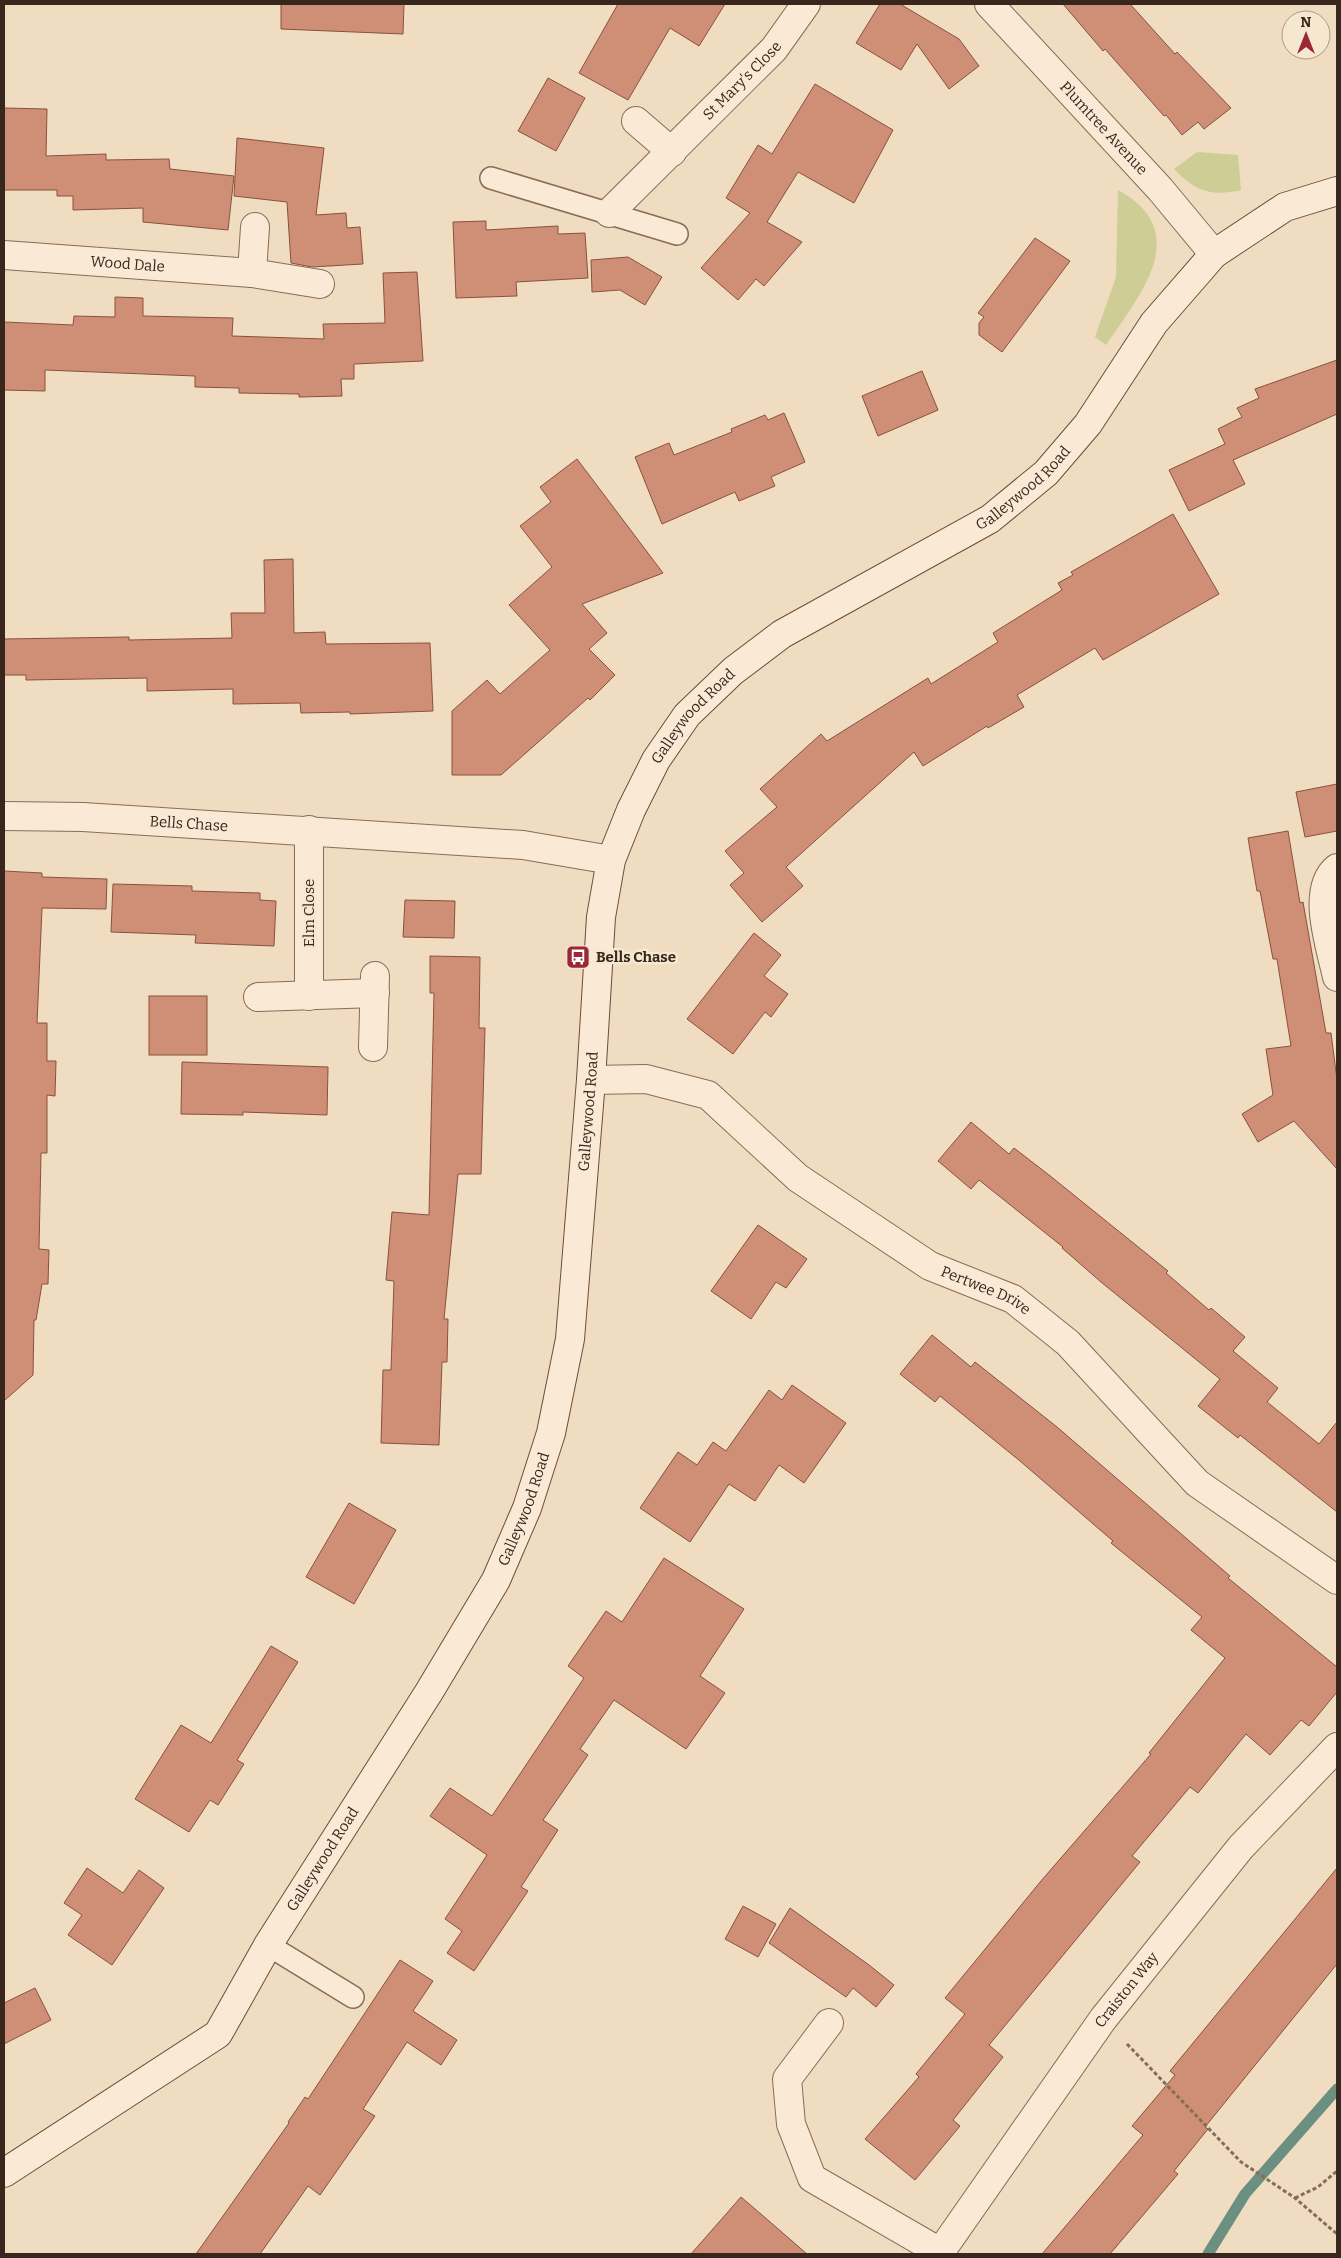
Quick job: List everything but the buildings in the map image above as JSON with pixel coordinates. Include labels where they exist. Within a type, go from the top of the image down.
[{"type":"street","name":"St Mary's Close","points":[[609,213],[774,49],[806,4]]},
{"type":"street","name":"Plumtree Avenue","points":[[989,4],[1160,189],[1214,254]]},
{"type":"street","points":[[636,121],[672,152]]},
{"type":"street","name":"Galleywood Road","points":[[4,2173],[218,2034],[268,1945],[429,1692],[496,1580],[527,1508],[551,1434],[570,1339],[591,1080],[601,917],[611,860],[631,810],[656,760],[687,715],[733,671],[782,634],[990,519],[1046,473],[1088,424],[1154,323],[1214,254],[1285,206],[1337,191]]},
{"type":"street","points":[[252,273],[254,227]]},
{"type":"street","name":"Wood Dale","points":[[4,255],[252,273],[320,284]]},
{"type":"street","name":"Bells Chase","points":[[4,816],[84,817],[524,845],[611,860]]},
{"type":"street","name":"Elm Close","points":[[309,830],[309,996]]},
{"type":"street","points":[[1337,868],[1326,885],[1322,901],[1337,977]]},
{"type":"street","points":[[258,997],[309,996],[375,985],[373,1047]]},
{"type":"street","name":"Pertwee Drive","points":[[591,1080],[646,1079],[708,1095],[806,1183],[930,1266],[1013,1299],[1068,1343],[1197,1483],[1337,1580]]},
{"type":"street","name":"Craiston Way","points":[[829,2023],[787,2079],[791,2124],[812,2178],[939,2253],[1103,2019],[1241,1847],[1337,1747]]},
{"type":"lane","points":[[491,178],[677,234]]},
{"type":"lane","points":[[268,1945],[353,1997]]},
{"type":"path","points":[[1103,2019],[1241,2162],[1295,2198],[1337,2234]]},
{"type":"path","points":[[1295,2198],[1318,2188],[1337,2171]]},
{"type":"shaded area","points":[[1197,152],[1238,155],[1241,190],[1220,193],[1212,192],[1196,187],[1182,177],[1174,169]]},
{"type":"shaded area","points":[[1118,190],[1141,207],[1153,225],[1157,245],[1153,265],[1145,285],[1106,345],[1095,337],[1116,277]]},
{"type":"waterway","points":[[1208,2254],[1245,2194],[1337,2089]]},
{"type":"place","name":"Bells Chase","points":[[578,957]]}]
